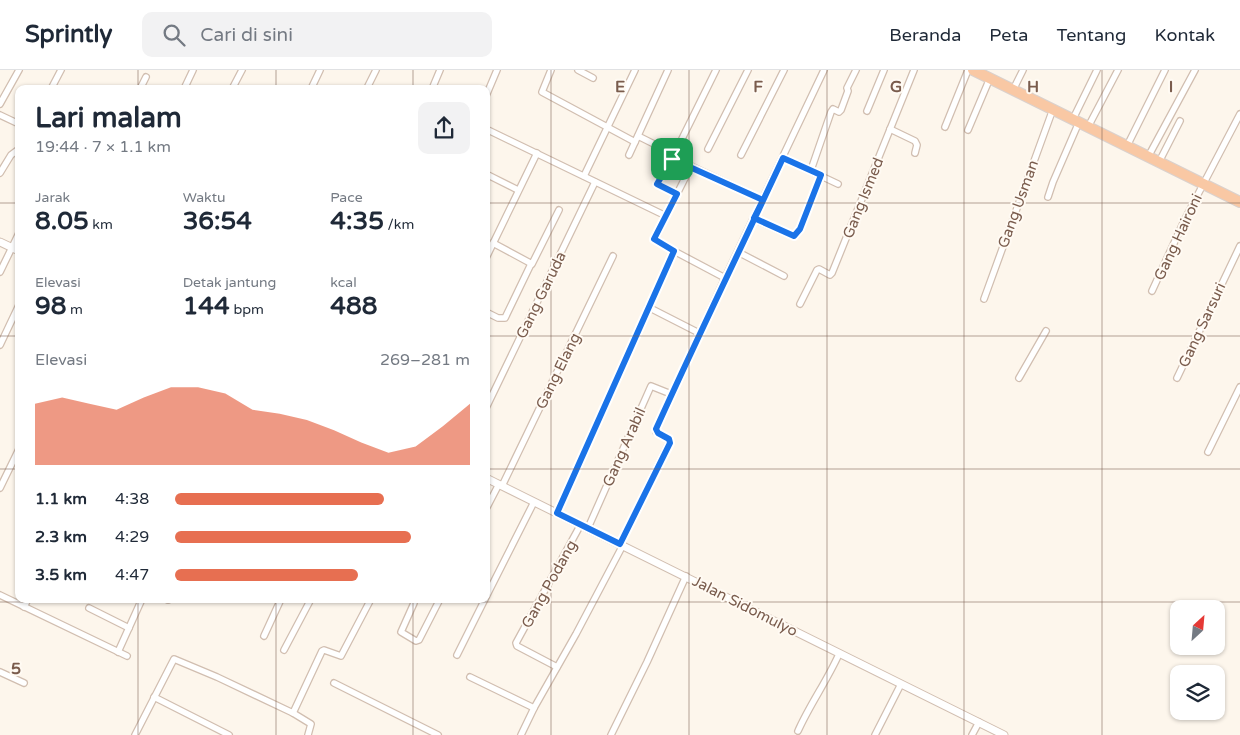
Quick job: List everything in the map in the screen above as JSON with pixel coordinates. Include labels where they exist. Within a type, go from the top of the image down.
[{"type":"highway","points":[[973,70],[988,75],[1013,90],[1240,202]]},
{"type":"street","points":[[0,104],[18,70]]},
{"type":"street","points":[[53,85],[62,70]]},
{"type":"street","points":[[186,85],[193,70]]},
{"type":"street","points":[[234,85],[242,70]]},
{"type":"street","points":[[313,85],[320,70]]},
{"type":"street","points":[[368,85],[376,70]]},
{"type":"street","points":[[434,85],[440,70]]},
{"type":"street","points":[[490,87],[497,70]]},
{"type":"street","points":[[550,70],[542,92],[607,128],[637,139],[763,200]]},
{"type":"street","points":[[578,70],[593,78]]},
{"type":"street","points":[[584,176],[635,70]]},
{"type":"street","points":[[630,155],[668,70]]},
{"type":"street","points":[[677,194],[657,184],[716,70]]},
{"type":"street","points":[[708,149],[748,70]]},
{"type":"street","points":[[741,155],[784,70]]},
{"type":"street","points":[[521,735],[622,544],[670,443],[669,439],[655,431],[824,70]]},
{"type":"street","points":[[811,170],[831,112],[833,109],[839,112],[841,110],[848,96],[847,88],[856,70]]},
{"type":"street","points":[[867,111],[884,70]]},
{"type":"street","name":"Gang Ismed","points":[[800,304],[817,270],[832,273],[914,70]]},
{"type":"street","points":[[945,127],[968,70]]},
{"type":"street","points":[[1013,90],[1023,70]]},
{"type":"street","points":[[1048,197],[1080,123],[1097,70]]},
{"type":"street","points":[[1080,123],[1118,70]]},
{"type":"street","points":[[1127,146],[1165,70]]},
{"type":"street","points":[[1148,157],[1195,70]]},
{"type":"street","points":[[968,130],[988,75]]},
{"type":"street","points":[[142,85],[146,77]]},
{"type":"street","name":"Gang Usman","points":[[984,299],[1052,109]]},
{"type":"street","name":"Gang Haironi","points":[[1152,291],[1203,184],[1240,114]]},
{"type":"street","points":[[0,115],[15,122]]},
{"type":"street","points":[[1159,162],[1180,121]]},
{"type":"street","points":[[890,130],[915,141],[917,145],[915,153]]},
{"type":"street","points":[[490,131],[666,216]]},
{"type":"street","points":[[0,173],[15,152]]},
{"type":"street","points":[[490,249],[537,154]]},
{"type":"street","points":[[783,158],[838,184]]},
{"type":"street","points":[[691,166],[654,239],[725,278]]},
{"type":"street","points":[[754,218],[791,235],[796,235],[821,175]]},
{"type":"street","points":[[490,176],[518,190]]},
{"type":"street","name":"Gang Garuda","points":[[490,400],[595,182]]},
{"type":"street","points":[[490,314],[498,318],[505,318],[559,210]]},
{"type":"street","points":[[0,272],[15,241]]},
{"type":"street","points":[[0,242],[15,250]]},
{"type":"street","points":[[493,243],[531,264]]},
{"type":"street","name":"Gang Sarsuri","points":[[1177,378],[1240,246]]},
{"type":"street","points":[[557,513],[674,251]]},
{"type":"street","points":[[738,252],[784,276]]},
{"type":"street","name":"Gang Elang","points":[[490,502],[613,256]]},
{"type":"street","points":[[648,307],[700,333]]},
{"type":"street","points":[[0,345],[15,313]]},
{"type":"street","points":[[1019,378],[1046,331]]},
{"type":"street","name":"Gang Arabil","points":[[588,528],[651,386],[672,394]]},
{"type":"street","points":[[1208,452],[1240,387]]},
{"type":"street","points":[[0,488],[15,457]]},
{"type":"street","name":"Jalan Sidomulyo","points":[[490,480],[1004,735]]},
{"type":"street","points":[[490,590],[534,502]]},
{"type":"street","name":"Gang Podang","points":[[557,667],[517,646],[516,643],[581,524]]},
{"type":"street","points":[[611,735],[686,576]]},
{"type":"street","points":[[0,595],[15,602]]},
{"type":"street","points":[[16,603],[127,656]]},
{"type":"street","points":[[24,607],[26,603]]},
{"type":"street","points":[[117,651],[140,603]]},
{"type":"street","points":[[264,636],[279,603]]},
{"type":"street","points":[[284,650],[309,603]]},
{"type":"street","points":[[293,713],[322,651],[341,656],[369,603]]},
{"type":"street","points":[[414,603],[401,632],[417,641],[438,603]]},
{"type":"street","points":[[457,655],[483,603]]},
{"type":"street","points":[[89,608],[129,628]]},
{"type":"street","points":[[798,731],[839,654]]},
{"type":"street","points":[[135,735],[175,659],[293,713],[311,724],[308,735]]},
{"type":"street","points":[[0,672],[24,683]]},
{"type":"street","points":[[470,677],[534,708]]},
{"type":"street","points":[[334,683],[438,735]]},
{"type":"street","points":[[875,735],[901,684]]},
{"type":"street","points":[[154,697],[229,735]]},
{"type":"street","points":[[972,735],[979,722]]},
{"type":"route","points":[[672,159],[657,184],[677,194],[654,239],[674,251],[557,513],[620,544],[670,443],[669,439],[655,431],[725,278],[763,200],[783,158],[821,175],[798,234],[794,236],[754,218],[763,200],[672,159]]}]
